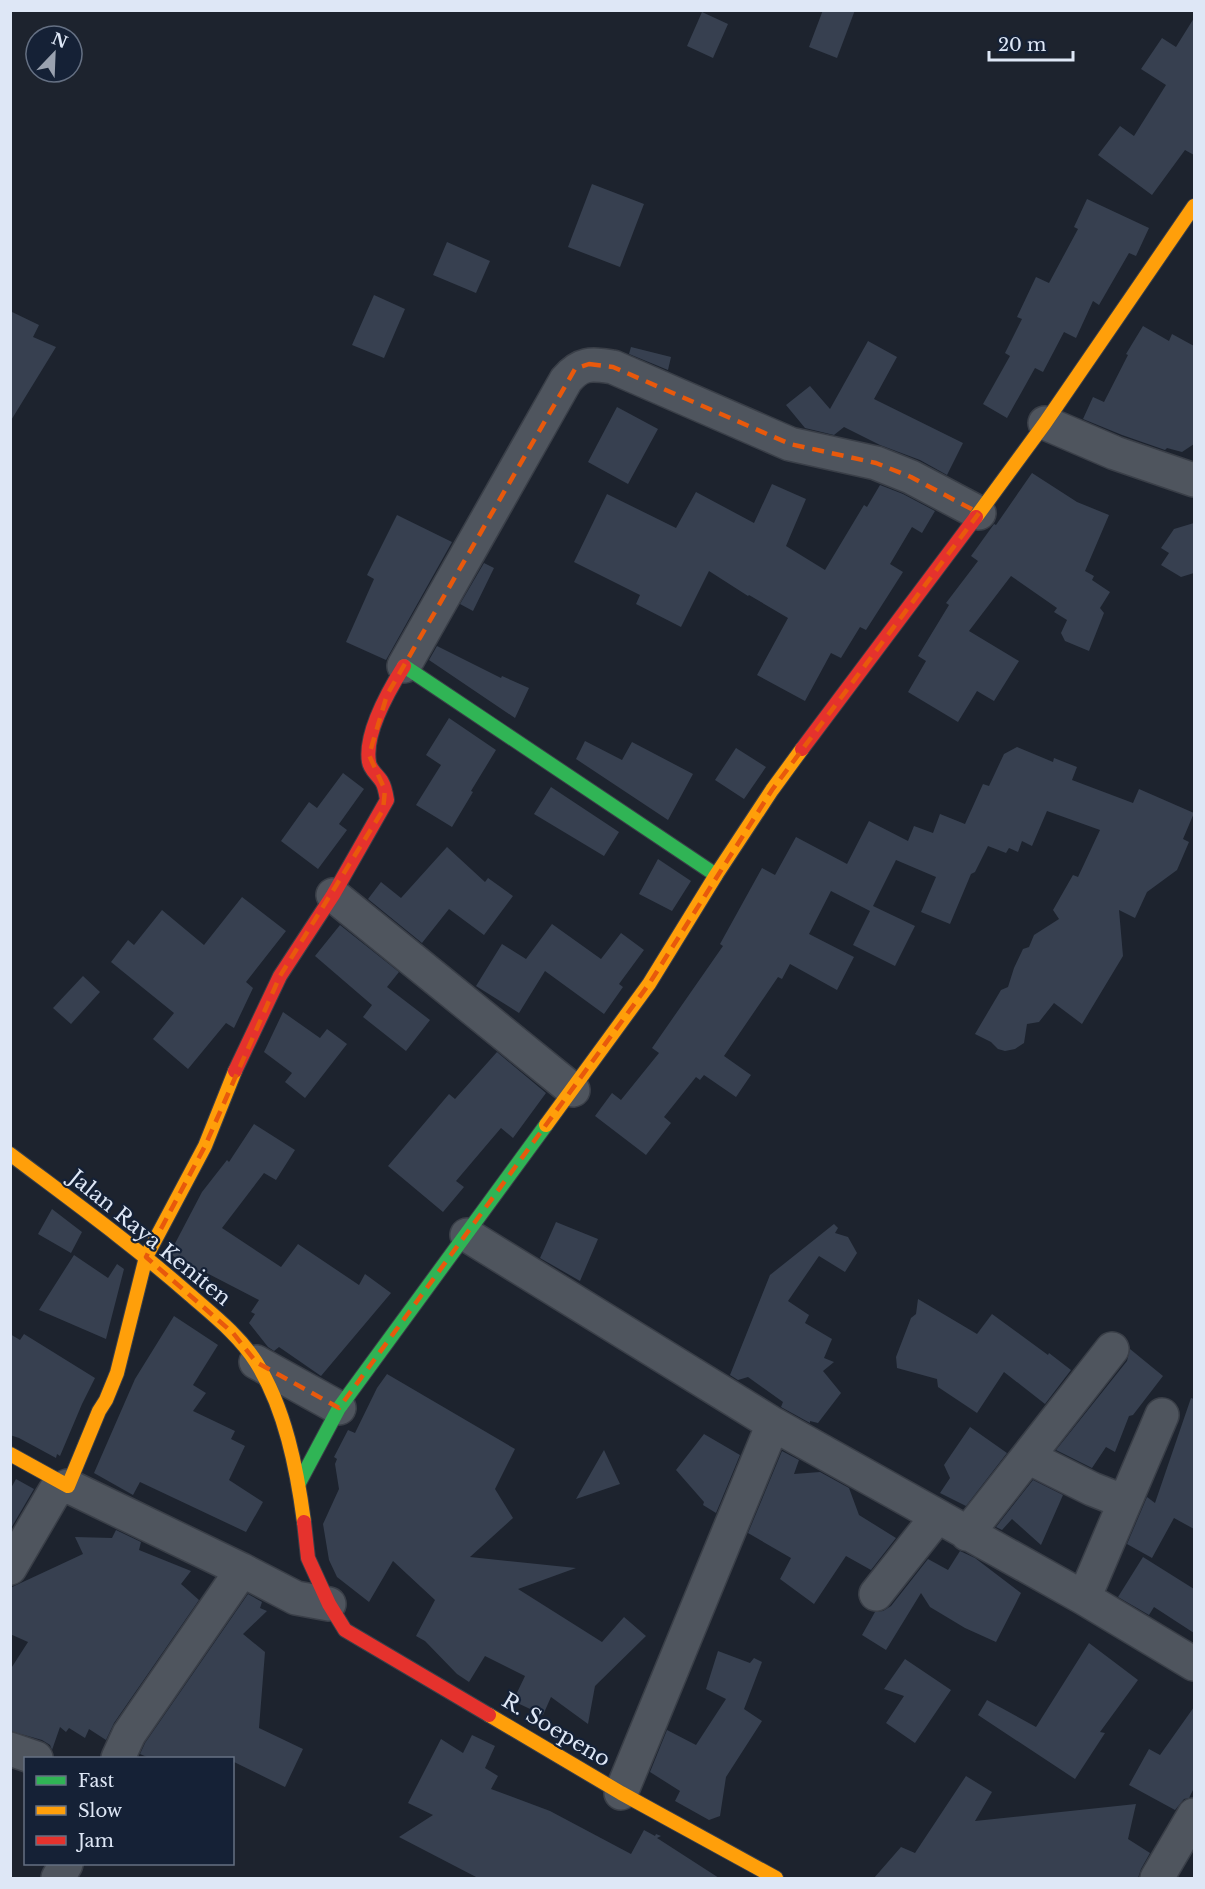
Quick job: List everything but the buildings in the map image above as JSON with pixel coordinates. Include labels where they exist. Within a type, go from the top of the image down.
[{"type":"street","points":[[299,1483],[339,1408],[650,984],[716,875],[772,790],[927,585],[1045,423],[1194,206]]},
{"type":"street","points":[[10,1568],[55,1491],[68,1486],[117,1373],[147,1257],[205,1146],[243,1054],[280,976],[333,895],[387,800],[381,780],[370,765],[370,746],[371,737],[387,695],[574,369],[589,364],[612,367],[790,444],[876,463],[911,477],[979,513]]},
{"type":"street","points":[[1045,423],[1115,453],[1194,480]]},
{"type":"street","points":[[404,666],[716,875]]},
{"type":"street","points":[[333,895],[573,1090]]},
{"type":"street","name":"Jalan Raya Keniten","points":[[10,1154],[147,1257],[233,1333],[256,1362],[279,1409],[299,1483]]},
{"type":"street","points":[[467,1235],[773,1424],[1084,1598],[1194,1664]]},
{"type":"street","points":[[967,1534],[1112,1349]]},
{"type":"street","points":[[256,1362],[339,1408]]},
{"type":"street","points":[[1084,1598],[1162,1415]]},
{"type":"street","points":[[621,1793],[773,1424]]},
{"type":"street","points":[[10,1454],[68,1486],[242,1570],[296,1599],[329,1604]]},
{"type":"street","points":[[1028,1457],[1092,1489],[1125,1502]]},
{"type":"street","name":"R. Soepeno","points":[[299,1483],[308,1558],[329,1604],[345,1630],[621,1793],[776,1878]]},
{"type":"street","points":[[876,1594],[938,1517]]},
{"type":"street","points":[[118,1757],[129,1734],[242,1570]]},
{"type":"street","points":[[10,1749],[33,1757]]},
{"type":"street","points":[[1157,1878],[1194,1815]]},
{"type":"highlighted area","points":[[589,364],[613,367],[790,444],[876,463],[911,477],[979,513],[772,790],[649,984],[339,1408],[256,1362],[233,1333],[146,1257],[205,1146],[280,976],[383,810],[385,790],[369,755],[387,695],[575,369]]},
{"type":"traffic: fast","points":[[404,666],[716,875]]},
{"type":"traffic: fast","points":[[299,1483],[339,1408],[546,1125]]},
{"type":"traffic: slow","points":[[976,517],[1045,423],[1194,206]]},
{"type":"traffic: slow","points":[[546,1125],[649,984],[716,875],[802,749]]},
{"type":"traffic: slow","points":[[10,1454],[68,1486],[117,1373],[146,1257],[205,1146],[235,1071]]},
{"type":"traffic: slow","points":[[10,1154],[167,1276],[242,1343],[266,1380],[282,1419],[298,1481],[304,1522]]},
{"type":"traffic: slow","points":[[489,1715],[621,1793],[776,1878]]},
{"type":"traffic: jam","points":[[802,749],[976,517]]},
{"type":"traffic: jam","points":[[235,1071],[280,976],[333,895],[387,800],[383,784],[370,765],[368,751],[379,712],[404,666]]},
{"type":"traffic: jam","points":[[304,1522],[308,1558],[329,1604],[345,1630],[489,1715]]}]
